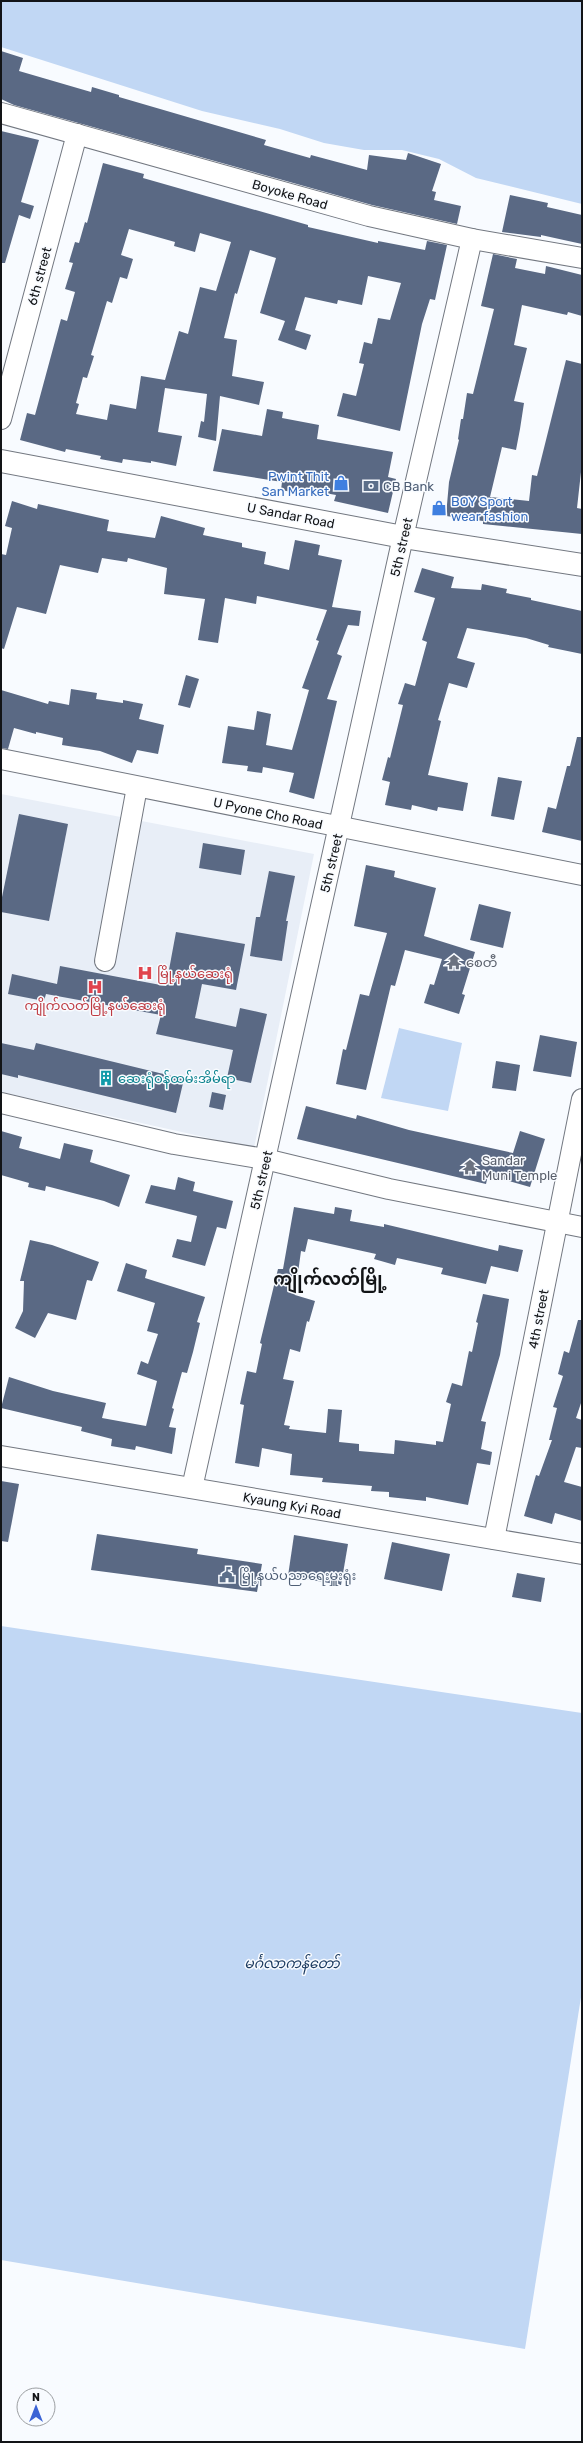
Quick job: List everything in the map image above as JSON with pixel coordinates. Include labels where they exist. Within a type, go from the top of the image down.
[{"type":"main road","name":"U Sandar Road","points":[[1,461],[403,537],[582,565]]},
{"type":"street","name":"Boyoke Road","points":[[1,113],[369,216],[472,239],[582,258]]},
{"type":"street","name":"6th street","points":[[1,419],[77,134]]},
{"type":"street","name":"5th street","points":[[192,1488],[403,537],[472,239]]},
{"type":"street","name":"U Pyone Cho Road","points":[[1,759],[339,828],[582,875]]},
{"type":"street","points":[[105,961],[137,787]]},
{"type":"street","name":"4th street","points":[[494,1539],[582,1098]]},
{"type":"street","points":[[1,1103],[174,1144],[265,1159],[389,1189],[582,1228]]},
{"type":"street","name":"Kyaung Kyi Road","points":[[1,1456],[582,1554]]},
{"type":"shaded area","name":"မြို့နယ်ဆေးရုံ","points":[[1,794],[314,854],[254,1148],[1,1092]]},
{"type":"water","points":[[1,1],[582,1],[582,204],[476,178],[439,159],[402,150],[364,150],[324,143],[280,129],[202,111],[1,47]]},
{"type":"water","points":[[399,1028],[462,1043],[448,1111],[381,1098]]},
{"type":"water","name":"မင်္ဂလာကန်တော်","points":[[1,1626],[582,1713],[582,1991],[525,2349],[1,2260]]},
{"type":"building","points":[[1,51],[23,58],[19,71],[91,92],[92,87],[119,95],[119,97],[266,140],[264,145],[310,158],[311,155],[367,170],[369,155],[406,160],[408,153],[441,164],[432,191],[436,192],[434,200],[461,206],[457,224],[372,205],[14,105],[1,99]]},
{"type":"building","points":[[1,131],[39,140],[21,202],[34,206],[30,219],[19,215],[5,263],[1,263]]},
{"type":"building","points":[[103,163],[144,174],[143,178],[308,225],[308,227],[378,243],[378,241],[425,250],[427,241],[447,245],[435,300],[430,299],[422,324],[400,431],[337,416],[343,393],[356,396],[364,364],[359,363],[364,342],[372,344],[378,318],[390,320],[401,283],[368,276],[362,305],[338,300],[337,304],[305,297],[295,330],[311,335],[306,350],[278,340],[285,321],[260,313],[276,258],[250,250],[237,294],[235,293],[224,338],[237,340],[232,376],[264,382],[259,405],[220,396],[216,441],[198,437],[201,421],[204,422],[207,394],[165,388],[158,432],[182,436],[176,466],[151,461],[151,463],[123,459],[122,463],[100,459],[101,456],[66,449],[65,452],[20,440],[27,413],[35,415],[61,319],[67,321],[75,292],[65,289],[73,263],[69,262],[75,242],[79,243],[85,222],[87,223]],"holes":[[[129,229],[175,242],[174,246],[195,252],[200,233],[231,242],[216,291],[200,287],[188,334],[179,331],[165,380],[141,376],[136,409],[110,404],[107,420],[76,414],[79,404],[76,403],[83,377],[87,378],[94,356],[91,355],[107,301],[112,303],[120,277],[127,279],[133,259],[121,255]]]},
{"type":"building","points":[[510,195],[548,203],[547,207],[582,215],[582,244],[541,235],[541,237],[502,232]]},
{"type":"building","points":[[493,254],[517,259],[515,268],[545,274],[546,266],[582,275],[582,316],[568,312],[567,315],[522,305],[514,345],[527,348],[514,401],[524,403],[520,429],[516,450],[502,447],[490,497],[529,501],[532,475],[537,476],[566,360],[582,364],[582,463],[577,508],[582,509],[582,534],[483,524],[483,521],[446,516],[449,482],[459,440],[461,419],[463,419],[467,393],[473,394],[494,309],[481,306]]},
{"type":"building","points":[[267,409],[283,412],[282,418],[319,425],[317,439],[393,452],[388,477],[396,479],[388,513],[334,501],[336,495],[308,490],[307,495],[281,490],[282,482],[213,471],[222,429],[262,436]]},
{"type":"building","points":[[12,501],[37,509],[38,504],[109,520],[107,531],[155,538],[161,516],[205,528],[203,535],[242,543],[242,547],[266,552],[264,564],[289,570],[295,540],[320,545],[318,555],[342,560],[332,607],[361,611],[359,626],[348,625],[337,654],[342,656],[327,699],[337,701],[314,799],[289,792],[294,773],[263,767],[262,773],[247,771],[248,766],[222,763],[228,726],[254,730],[257,711],[271,714],[266,745],[292,750],[309,690],[302,688],[319,641],[316,640],[327,610],[257,596],[256,604],[225,598],[218,643],[198,640],[205,599],[164,594],[167,568],[128,558],[127,562],[102,558],[98,573],[60,565],[46,614],[17,607],[4,649],[1,648],[1,554],[6,555],[12,528],[5,526]]},
{"type":"building","points":[[422,568],[454,577],[451,588],[481,590],[482,584],[507,589],[506,593],[531,598],[531,600],[582,611],[582,654],[548,647],[549,645],[526,638],[467,628],[457,658],[475,663],[467,688],[449,683],[438,720],[441,721],[428,775],[468,783],[463,811],[438,807],[437,811],[412,805],[411,810],[385,805],[390,782],[382,780],[388,757],[390,758],[403,705],[398,704],[405,683],[415,686],[427,642],[422,640],[435,598],[414,592]]},
{"type":"building","points":[[186,675],[199,679],[190,708],[178,705]]},
{"type":"building","points":[[71,689],[97,693],[96,699],[123,703],[123,700],[143,704],[139,719],[164,725],[158,754],[137,750],[132,763],[100,751],[62,745],[63,738],[36,732],[36,734],[14,728],[8,749],[1,748],[1,690],[48,704],[49,701],[69,705]]},
{"type":"building","points":[[577,737],[582,737],[582,841],[542,832],[548,807],[556,809],[567,766],[570,766]]},
{"type":"building","points":[[498,777],[522,781],[514,820],[491,816]]},
{"type":"building","points":[[19,814],[68,824],[49,921],[1,912],[1,902]]},
{"type":"building","points":[[203,843],[245,850],[241,875],[199,868]]},
{"type":"building","points":[[366,865],[395,871],[394,877],[436,888],[424,936],[475,952],[462,994],[465,995],[459,1014],[424,1003],[430,984],[434,985],[442,959],[405,950],[395,986],[391,985],[366,1090],[336,1084],[343,1049],[346,1050],[360,994],[369,996],[387,933],[354,926]]},
{"type":"building","points":[[269,871],[295,876],[286,921],[288,921],[282,961],[250,956],[256,917],[260,917]]},
{"type":"building","points":[[479,904],[511,912],[503,948],[470,940]]},
{"type":"building","points":[[176,932],[245,944],[236,990],[202,984],[195,1018],[236,1027],[240,1008],[267,1014],[251,1083],[227,1078],[233,1050],[156,1034],[161,1015],[46,994],[44,1001],[8,994],[12,974],[57,984],[60,966],[166,986]]},
{"type":"building","points":[[540,1035],[577,1042],[571,1077],[533,1071]]},
{"type":"building","name":"ဆေးရုံဝန်ထမ်းအိမ်ရာ","points":[[1,1043],[34,1050],[36,1043],[184,1079],[176,1113],[18,1075],[18,1078],[1,1074]]},
{"type":"building","points":[[496,1061],[520,1065],[516,1091],[492,1088]]},
{"type":"building","points":[[212,1092],[226,1095],[223,1110],[209,1107]]},
{"type":"building","points":[[306,1106],[356,1119],[357,1115],[409,1130],[513,1153],[520,1131],[545,1139],[530,1187],[488,1175],[486,1184],[297,1139]]},
{"type":"building","points":[[1,1131],[22,1137],[19,1148],[60,1159],[64,1143],[93,1150],[90,1162],[130,1175],[119,1207],[104,1201],[46,1186],[45,1191],[28,1187],[29,1183],[1,1175]]},
{"type":"building","points":[[178,1177],[195,1182],[193,1191],[233,1201],[226,1229],[217,1227],[205,1266],[172,1257],[177,1239],[191,1242],[197,1216],[145,1203],[151,1185],[175,1190]]},
{"type":"building","points":[[294,1207],[334,1214],[335,1207],[352,1210],[350,1221],[384,1227],[384,1224],[498,1251],[499,1245],[523,1250],[518,1272],[491,1266],[486,1284],[441,1274],[443,1268],[397,1258],[395,1265],[374,1259],[376,1254],[308,1239],[305,1252],[301,1251],[295,1295],[315,1301],[309,1322],[307,1321],[300,1352],[290,1349],[283,1379],[294,1381],[284,1425],[290,1426],[289,1429],[326,1433],[328,1409],[342,1410],[339,1442],[359,1444],[359,1451],[394,1454],[395,1440],[436,1445],[436,1441],[443,1442],[451,1404],[446,1402],[452,1383],[462,1386],[469,1351],[472,1352],[478,1323],[476,1322],[483,1294],[509,1299],[500,1355],[481,1421],[486,1422],[481,1449],[492,1452],[490,1465],[477,1463],[468,1505],[426,1497],[426,1501],[389,1497],[389,1492],[371,1491],[372,1486],[322,1482],[323,1478],[290,1475],[292,1454],[262,1448],[259,1467],[235,1463],[244,1405],[240,1404],[247,1371],[256,1373],[262,1344],[260,1343],[278,1269],[283,1269]]},
{"type":"building","points":[[30,1240],[52,1245],[99,1262],[92,1281],[87,1280],[76,1320],[48,1313],[35,1338],[15,1328],[23,1311],[24,1281],[20,1281]]},
{"type":"building","points":[[126,1263],[147,1270],[145,1278],[205,1297],[197,1322],[200,1323],[187,1373],[182,1372],[172,1408],[174,1409],[169,1427],[176,1428],[172,1454],[136,1446],[135,1450],[111,1446],[112,1439],[81,1431],[82,1427],[1,1408],[9,1377],[53,1391],[106,1403],[102,1418],[146,1426],[157,1381],[137,1374],[141,1361],[148,1364],[158,1334],[147,1331],[155,1303],[117,1291]]},
{"type":"building","points":[[578,1320],[582,1320],[582,1400],[576,1418],[582,1420],[582,1448],[576,1447],[564,1482],[582,1487],[582,1521],[555,1513],[552,1524],[524,1516],[536,1475],[539,1476],[552,1440],[549,1440],[557,1408],[553,1407],[563,1376],[558,1374],[564,1351],[569,1353]]},
{"type":"building","points":[[1,1481],[19,1484],[8,1542],[1,1541]]},
{"type":"building","points":[[97,1534],[198,1549],[197,1554],[262,1564],[257,1592],[91,1570]]},
{"type":"building","points":[[294,1535],[348,1544],[341,1585],[288,1576]]},
{"type":"building","points":[[392,1542],[450,1554],[442,1591],[384,1579]]},
{"type":"building","points":[[517,1573],[545,1578],[541,1602],[512,1597]]},
{"type":"place","name":"Pwint Thit San Market","points":[[341,483]]},
{"type":"place","name":"CB Bank","points":[[371,486]]},
{"type":"place","name":"BOY Sport wear fashion","points":[[439,508]]},
{"type":"place","name":"စေတီ","points":[[454,962]]},
{"type":"place","name":"မြို့နယ်ဆေးရုံ","points":[[145,973]]},
{"type":"place","name":"ကျိုက်လတ်မြို့နယ်ဆေးရုံ","points":[[95,987]]},
{"type":"place","name":"ဆေးရုံဝန်ထမ်းအိမ်ရာ","points":[[106,1078]]},
{"type":"place","name":"Sandar Muni Temple","points":[[470,1167]]},
{"type":"place","name":"မြို့နယ်ပညာရေးမှူးရုံး","points":[[227,1575]]},
{"type":"district","name":"ကျိုက်လတ်မြို့","points":[[330,1279]]}]
